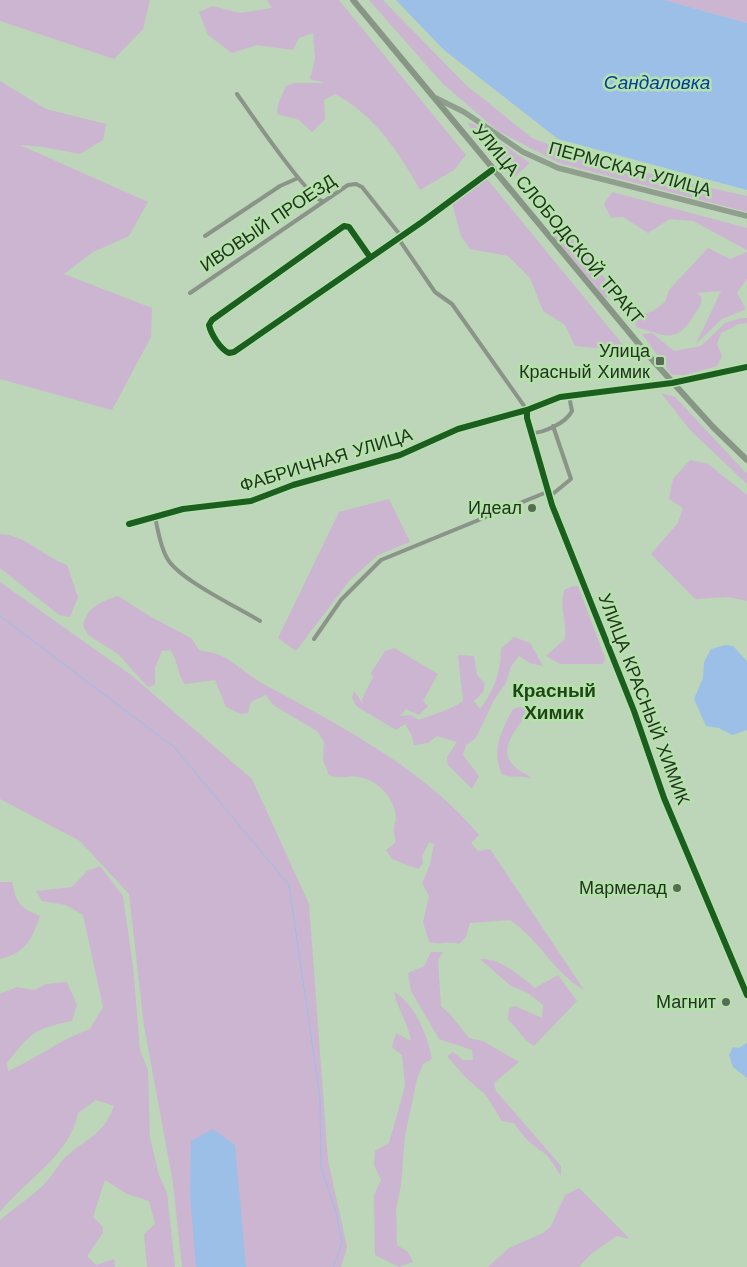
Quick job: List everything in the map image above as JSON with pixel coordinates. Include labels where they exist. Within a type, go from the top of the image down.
[{"type":"main road","name":"УЛИЦА СЛОБОДСКОЙ ТРАКТ","points":[[353,0],[492,170],[672,383],[747,460]]},
{"type":"street","points":[[237,94],[298,178],[314,197],[322,200]]},
{"type":"street","name":"ПЕРМСКАЯ УЛИЦА","points":[[432,96],[464,112],[523,152],[558,168],[747,216]]},
{"type":"street","points":[[370,257],[348,226],[344,226],[212,320],[209,324],[210,330],[224,350],[229,353],[234,352],[399,237],[492,170]]},
{"type":"street","points":[[205,236],[280,186],[298,178]]},
{"type":"street","name":"ИВОВЫЙ ПРОЕЗД","points":[[190,293],[342,187],[356,184],[362,187],[374,200],[399,237]]},
{"type":"street","points":[[399,237],[434,292],[452,304],[527,410],[569,396],[672,383],[747,367]]},
{"type":"street","points":[[531,433],[553,426],[570,414],[572,408],[569,396]]},
{"type":"street","name":"УЛИЦА КРАСНЫЙ ХИМИК","points":[[527,410],[531,433],[548,494],[634,711],[664,798],[747,995]]},
{"type":"street","name":"ФАБРИЧНАЯ УЛИЦА","points":[[129,524],[183,509],[251,501],[293,484],[400,455],[458,429],[527,410]]},
{"type":"street","points":[[314,639],[341,600],[381,560],[548,494],[569,483],[571,478],[553,426]]},
{"type":"street","points":[[155,517],[166,556],[174,567],[200,585],[260,620]]},
{"type":"shaded area","points":[[0,0],[150,0],[143,29],[114,59],[0,21]]},
{"type":"shaded area","points":[[267,0],[339,0],[466,155],[454,170],[420,190],[385,136],[362,112],[335,94],[324,100],[325,119],[312,132],[299,120],[277,114],[278,104],[286,86],[294,83],[325,83],[310,79],[315,59],[313,33],[299,38],[293,50],[257,45],[232,53],[208,35],[199,12],[213,6],[240,13],[272,8]]},
{"type":"shaded area","points":[[369,0],[383,0],[466,85],[532,138],[599,163],[627,167],[665,178],[747,196],[747,212],[559,163],[498,131],[443,84]]},
{"type":"shaded area","points":[[664,0],[747,0],[747,23]]},
{"type":"shaded area","points":[[0,81],[46,109],[106,124],[103,140],[80,154],[20,145],[148,202],[129,236],[93,252],[64,274],[152,308],[151,337],[112,410],[0,379]]},
{"type":"shaded area","points":[[467,123],[474,124],[530,163],[512,179]]},
{"type":"shaded area","points":[[487,179],[624,346],[595,348],[575,346],[565,325],[543,311],[530,278],[508,256],[470,249],[461,236],[451,199]]},
{"type":"shaded area","points":[[612,192],[747,228],[747,250],[693,221],[670,219],[648,233],[623,217],[611,218],[604,204]]},
{"type":"shaded area","points":[[564,229],[613,288],[606,299],[551,233]]},
{"type":"shaded area","points":[[708,248],[730,259],[747,252],[747,279],[737,293],[746,309],[722,319],[696,344],[721,291],[696,293],[701,296],[699,307],[686,326],[674,335],[661,335],[636,327],[634,318],[653,311],[665,302],[669,290]]},
{"type":"shaded area","points":[[747,318],[747,323],[739,324],[721,333],[717,344],[722,356],[717,366],[685,375],[672,375],[642,334],[652,333],[674,351],[701,346],[725,323]]},
{"type":"shaded area","points":[[661,393],[675,397],[747,474],[747,484],[690,430]]},
{"type":"shaded area","points":[[690,460],[708,464],[747,495],[747,601],[728,597],[695,599],[651,554],[678,523],[683,508],[669,499],[673,479]]},
{"type":"shaded area","points":[[389,499],[410,542],[378,555],[349,581],[296,651],[278,638],[339,512]]},
{"type":"shaded area","points":[[0,534],[9,535],[27,542],[67,565],[78,597],[70,617],[59,615],[0,568]]},
{"type":"shaded area","points":[[0,582],[131,675],[252,779],[309,904],[328,1160],[347,1247],[341,1267],[182,1267],[173,1183],[144,1026],[129,894],[80,841],[0,799]]},
{"type":"shaded area","points":[[578,586],[605,658],[603,664],[560,664],[546,656],[565,639],[564,590]]},
{"type":"shaded area","points":[[118,596],[151,617],[191,638],[199,650],[215,653],[223,657],[265,685],[352,733],[407,769],[433,789],[479,835],[471,843],[478,851],[490,849],[584,990],[564,975],[530,937],[510,920],[470,923],[466,937],[459,944],[429,942],[423,922],[429,896],[422,883],[430,865],[434,844],[429,842],[422,856],[423,863],[418,869],[392,859],[386,850],[395,843],[394,829],[396,819],[393,806],[386,793],[369,780],[363,778],[329,775],[323,760],[324,742],[317,731],[273,705],[266,695],[251,702],[248,713],[241,714],[226,707],[215,680],[185,684],[170,650],[162,651],[155,668],[155,685],[148,687],[118,654],[88,635],[83,626],[88,614],[95,606]]},
{"type":"shaded area","points":[[514,637],[530,643],[543,666],[530,663],[519,656],[511,666],[506,683],[494,700],[476,738],[466,745],[463,755],[479,776],[472,789],[448,765],[447,757],[457,742],[437,736],[428,743],[414,745],[411,734],[405,724],[396,730],[356,706],[352,698],[354,691],[363,704],[362,699],[373,677],[371,673],[385,651],[394,648],[438,674],[423,701],[428,706],[419,715],[406,709],[400,716],[410,715],[419,720],[463,701],[458,655],[474,656],[477,675],[485,684],[483,692],[474,701],[480,709],[496,680],[500,665],[501,649]]},
{"type":"shaded area","points":[[520,707],[529,710],[508,743],[508,758],[515,767],[532,779],[502,774],[497,757],[501,733],[513,709]]},
{"type":"shaded area","points":[[100,866],[123,896],[133,966],[140,1050],[148,1070],[150,1138],[159,1175],[167,1193],[175,1267],[147,1267],[144,1234],[155,1224],[149,1201],[127,1194],[105,1180],[93,1217],[103,1227],[103,1233],[87,1256],[96,1265],[114,1259],[115,1267],[0,1267],[0,1220],[37,1191],[70,1153],[98,1132],[109,1117],[114,1106],[96,1100],[78,1113],[66,1142],[56,1155],[0,1212],[0,994],[17,987],[34,990],[46,984],[67,982],[77,1005],[72,1021],[41,1030],[28,1039],[7,1063],[8,1071],[69,1038],[90,1029],[103,1007],[83,915],[66,905],[42,901],[36,891],[72,887],[87,871]]},
{"type":"shaded area","points":[[0,882],[12,882],[20,904],[27,910],[40,916],[27,944],[16,953],[0,959]]},
{"type":"shaded area","points":[[431,952],[443,952],[438,960],[441,1006],[469,1038],[483,1041],[519,1062],[494,1083],[496,1091],[561,1166],[561,1176],[549,1158],[528,1140],[514,1123],[502,1121],[485,1094],[466,1078],[447,1056],[453,1052],[463,1060],[473,1060],[472,1050],[439,1039],[411,991],[408,973],[424,966]]},
{"type":"shaded area","points":[[480,959],[496,961],[516,973],[535,988],[558,975],[577,1001],[534,1046],[508,1020],[509,1008],[515,1006],[542,1018],[543,1005],[528,993],[511,986]]},
{"type":"shaded area","points":[[394,992],[409,1005],[419,1021],[432,1059],[423,1064],[417,1079],[405,1136],[401,1185],[396,1210],[397,1245],[408,1252],[413,1262],[399,1267],[375,1255],[374,1195],[381,1180],[374,1165],[375,1151],[389,1143],[405,1086],[402,1055],[392,1047],[396,1033],[411,1041]]},
{"type":"shaded area","points":[[579,1188],[630,1239],[617,1236],[592,1253],[579,1267],[488,1267],[509,1248],[543,1233],[551,1226],[565,1195]]},
{"type":"water","name":"Сандаловка","points":[[396,0],[664,0],[747,23],[747,190],[558,139],[444,50]]},
{"type":"water","points":[[726,645],[733,646],[747,661],[747,730],[732,735],[719,728],[706,726],[694,699],[703,678],[704,662],[711,649]]},
{"type":"water","points":[[747,1043],[747,1078],[733,1067],[729,1055],[733,1047],[739,1048]]},
{"type":"water","points":[[213,1129],[235,1145],[246,1267],[196,1267],[190,1194],[191,1141]]},
{"type":"waterway","points":[[0,616],[175,748],[289,885],[320,1098],[321,1168],[336,1212],[342,1243],[333,1267]]},
{"type":"cycle path","points":[[370,257],[349,227],[344,226],[212,320],[209,325],[216,341],[229,353],[234,352],[422,222],[492,170]]},
{"type":"cycle path","points":[[129,524],[183,509],[251,501],[293,485],[400,455],[458,429],[527,410],[560,397],[672,383],[747,367]]},
{"type":"cycle path","points":[[527,410],[527,418],[552,505],[634,711],[664,798],[747,995]]},
{"type":"place","name":"Улица Красный Химик","points":[[660,361]]},
{"type":"place","name":"Идеал","points":[[532,508]]},
{"type":"place","name":"Мармелад","points":[[677,888]]},
{"type":"place","name":"Магнит","points":[[726,1002]]},
{"type":"district","name":"Красный Химик","points":[[554,701]]}]
